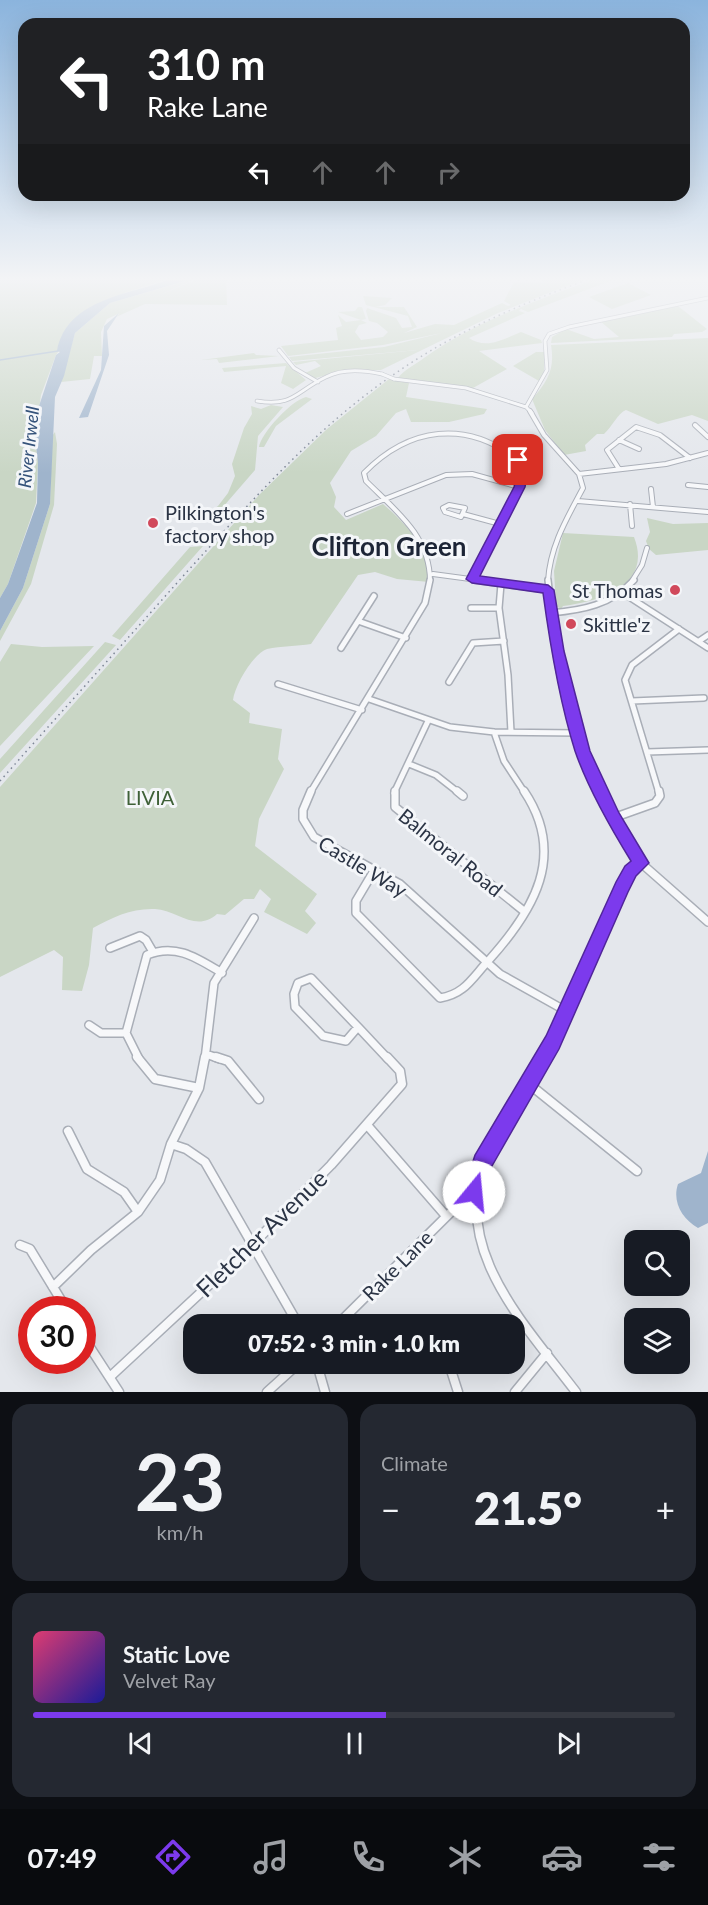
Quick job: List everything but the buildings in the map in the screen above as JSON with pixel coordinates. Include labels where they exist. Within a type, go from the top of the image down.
[{"type":"street","points":[[526,407],[548,373],[550,358],[546,343]]},
{"type":"street","points":[[279,350],[294,368],[318,382]]},
{"type":"street","points":[[257,401],[290,402],[328,376],[345,372],[382,374],[394,379],[466,388],[526,407],[535,416],[544,435],[579,474],[584,484],[578,501],[554,546],[549,567],[548,590],[578,733],[590,770],[613,818],[641,863],[708,922]]},
{"type":"street","points":[[695,424],[708,437]]},
{"type":"street","points":[[619,469],[608,450],[633,428],[643,428],[660,435],[690,458]]},
{"type":"street","points":[[472,579],[519,487],[522,476],[518,460],[502,446],[474,435],[439,433],[422,436],[404,444],[369,467],[364,473],[366,482],[417,534],[427,550],[433,574],[548,590]]},
{"type":"street","points":[[619,440],[639,449]]},
{"type":"street","points":[[579,474],[666,464],[708,453]]},
{"type":"street","points":[[347,514],[446,475],[472,474],[519,487]]},
{"type":"street","points":[[688,485],[708,487]]},
{"type":"street","points":[[651,489],[653,507]]},
{"type":"street","points":[[578,501],[708,512]]},
{"type":"street","points":[[630,504],[632,526]]},
{"type":"street","points":[[463,514],[465,508],[449,505],[443,508],[445,512],[460,517],[463,514],[500,524]]},
{"type":"street","points":[[551,613],[597,606],[623,593],[636,578],[644,563],[646,548]]},
{"type":"street","name":"Castle Way","points":[[433,574],[425,603],[406,638],[307,797],[303,814],[305,824],[314,837],[400,884],[500,974],[566,1011]]},
{"type":"street","points":[[501,584],[499,608],[511,732]]},
{"type":"street","points":[[623,593],[708,648]]},
{"type":"street","points":[[341,648],[374,596]]},
{"type":"street","points":[[471,608],[499,608]]},
{"type":"street","points":[[358,621],[406,638]]},
{"type":"street","points":[[613,818],[659,799],[660,794],[625,680],[627,672],[679,629]]},
{"type":"street","points":[[699,642],[708,635]]},
{"type":"street","points":[[448,682],[473,643],[504,641]]},
{"type":"street","points":[[278,684],[362,710]]},
{"type":"street","points":[[632,701],[704,698]]},
{"type":"street","points":[[369,699],[428,721],[494,732],[578,733]]},
{"type":"street","name":"Balmoral Road","points":[[428,721],[394,793],[393,801],[397,810],[525,912]]},
{"type":"street","points":[[375,869],[356,901],[356,913],[440,998],[457,995],[487,961],[535,898],[543,880],[547,860],[546,838],[533,805],[500,757],[494,732]]},
{"type":"street","points":[[647,753],[707,750],[708,757]]},
{"type":"street","points":[[409,764],[436,775],[463,796]]},
{"type":"street","points":[[576,1392],[490,1269],[478,1235],[474,1192],[483,1162],[529,1084],[566,1011],[622,887],[631,871],[641,863]]},
{"type":"street","points":[[53,1287],[91,1250],[138,1212],[160,1180],[171,1144],[199,1088],[206,1054],[214,983],[254,918]]},
{"type":"street","points":[[110,948],[140,936],[146,940],[153,952]]},
{"type":"street","points":[[199,1088],[155,1079],[135,1054],[126,1033],[147,956],[153,952],[160,948],[179,949],[222,973]]},
{"type":"street","points":[[311,978],[358,1025],[346,1041],[338,1042],[325,1038],[295,1007],[294,994],[298,983],[311,978]]},
{"type":"street","points":[[89,1025],[100,1033],[126,1033]]},
{"type":"street","name":"Fletcher Avenue","points":[[112,1375],[251,1246],[331,1166],[402,1084],[400,1071],[358,1025]]},
{"type":"street","points":[[206,1054],[228,1061],[259,1099]]},
{"type":"street","points":[[529,1084],[637,1171]]},
{"type":"street","points":[[367,1125],[447,1216]]},
{"type":"street","points":[[68,1131],[87,1170],[124,1191],[138,1212]]},
{"type":"street","points":[[171,1144],[186,1149],[205,1162],[292,1314]]},
{"type":"street","name":"Rake Lane","points":[[348,1314],[453,1210],[474,1206]]},
{"type":"street","points":[[20,1245],[30,1249],[58,1296]]},
{"type":"street","points":[[515,1392],[547,1353]]},
{"type":"street","points":[[96,1354],[112,1375],[119,1392]]},
{"type":"street","points":[[267,1392],[287,1374]]},
{"type":"street","points":[[320,1374],[324,1392]]},
{"type":"street","points":[[452,1374],[458,1392]]},
{"type":"green space","points":[[0,343],[64,343],[56,355],[41,395],[35,438],[38,462],[36,503],[8,584],[0,598]]},
{"type":"green space","points":[[72,343],[101,343],[102,356],[94,356],[90,379],[61,382]]},
{"type":"green space","points":[[310,343],[393,343],[288,356],[281,346]]},
{"type":"green space","points":[[401,343],[437,343],[381,370],[345,370],[312,379],[305,373],[321,366],[315,361],[296,365],[293,362],[418,350],[292,361],[289,357],[384,347]]},
{"type":"green space","points":[[448,343],[542,343],[479,351],[507,369],[473,388],[398,378]]},
{"type":"green space","points":[[708,343],[708,421],[692,415],[658,424],[626,410],[604,434],[597,434],[585,445],[586,451],[564,455],[545,430],[532,399],[549,374],[552,361],[551,345]]},
{"type":"green space","points":[[536,352],[544,352],[544,373],[539,381],[513,366]]},
{"type":"green space","points":[[254,353],[279,356],[219,363],[217,359],[201,360]]},
{"type":"green space","points":[[286,363],[306,380],[293,389],[281,383],[286,366],[224,372],[222,368]]},
{"type":"green space","name":"LIVIA","points":[[389,379],[409,383],[406,397],[487,409],[484,414],[449,422],[411,422],[406,409],[396,413],[376,436],[351,451],[330,483],[336,497],[334,507],[346,520],[383,504],[409,529],[425,558],[429,582],[397,579],[375,572],[358,575],[311,644],[272,648],[262,652],[246,671],[237,686],[233,700],[250,713],[249,723],[282,729],[278,759],[284,769],[259,819],[255,846],[317,894],[305,911],[316,923],[307,934],[264,912],[271,899],[260,889],[254,899],[244,899],[225,915],[217,914],[202,921],[186,919],[163,910],[147,909],[123,914],[93,928],[89,965],[82,991],[62,990],[63,957],[54,950],[0,977],[0,787],[259,495],[327,429]]},
{"type":"green space","points":[[306,397],[312,399],[276,426],[264,447],[259,447],[265,434],[278,418],[293,404]]},
{"type":"green space","points":[[271,405],[283,407],[258,436],[255,470],[216,515],[194,523],[218,506],[228,493],[235,476],[232,464],[244,428],[252,414],[251,406],[261,409]]},
{"type":"green space","points":[[55,432],[57,444],[54,505],[31,584],[0,641],[0,631],[23,588],[50,504],[52,436]]},
{"type":"green space","points":[[647,518],[673,524],[708,523],[708,550],[656,555],[649,549],[646,541],[650,532]]},
{"type":"green space","points":[[563,533],[634,537],[638,554],[636,568],[630,579],[607,595],[563,606],[561,609],[556,606],[554,571]]},
{"type":"green space","points":[[203,546],[120,640],[112,636],[190,547]]},
{"type":"green space","points":[[105,642],[116,645],[0,773],[0,759]]},
{"type":"green space","points":[[11,644],[42,647],[94,646],[0,746],[0,662]]},
{"type":"water","points":[[60,343],[72,343],[64,376],[55,397],[50,504],[23,588],[0,631],[0,598],[8,584],[37,503],[38,462],[35,438],[37,412],[56,355],[60,352],[57,351]]},
{"type":"water","points":[[103,343],[108,343],[109,355],[88,417],[79,418],[101,370]]},
{"type":"water","points":[[708,1151],[708,1223],[698,1228],[683,1215],[677,1203],[676,1191],[678,1184],[701,1173]]},
{"type":"waterway","points":[[0,360],[58,351]]},
{"type":"railway","points":[[0,781],[184,575],[283,469],[364,396],[444,343]]},
{"type":"place","name":"Pilkington's factory shop","points":[[153,523]]},
{"type":"place","name":"St Thomas","points":[[675,590]]},
{"type":"place","name":"Skittle'z","points":[[571,624]]},
{"type":"district","name":"Clifton Green","points":[[389,546]]},
{"type":"route","points":[[474,1192],[483,1162],[552,1042],[622,887],[634,867],[641,863],[613,818],[583,751],[558,651],[548,590],[472,579],[521,482],[522,476],[518,460]]},
{"type":"water label","name":"River Irwell","points":[[28,447]]}]
